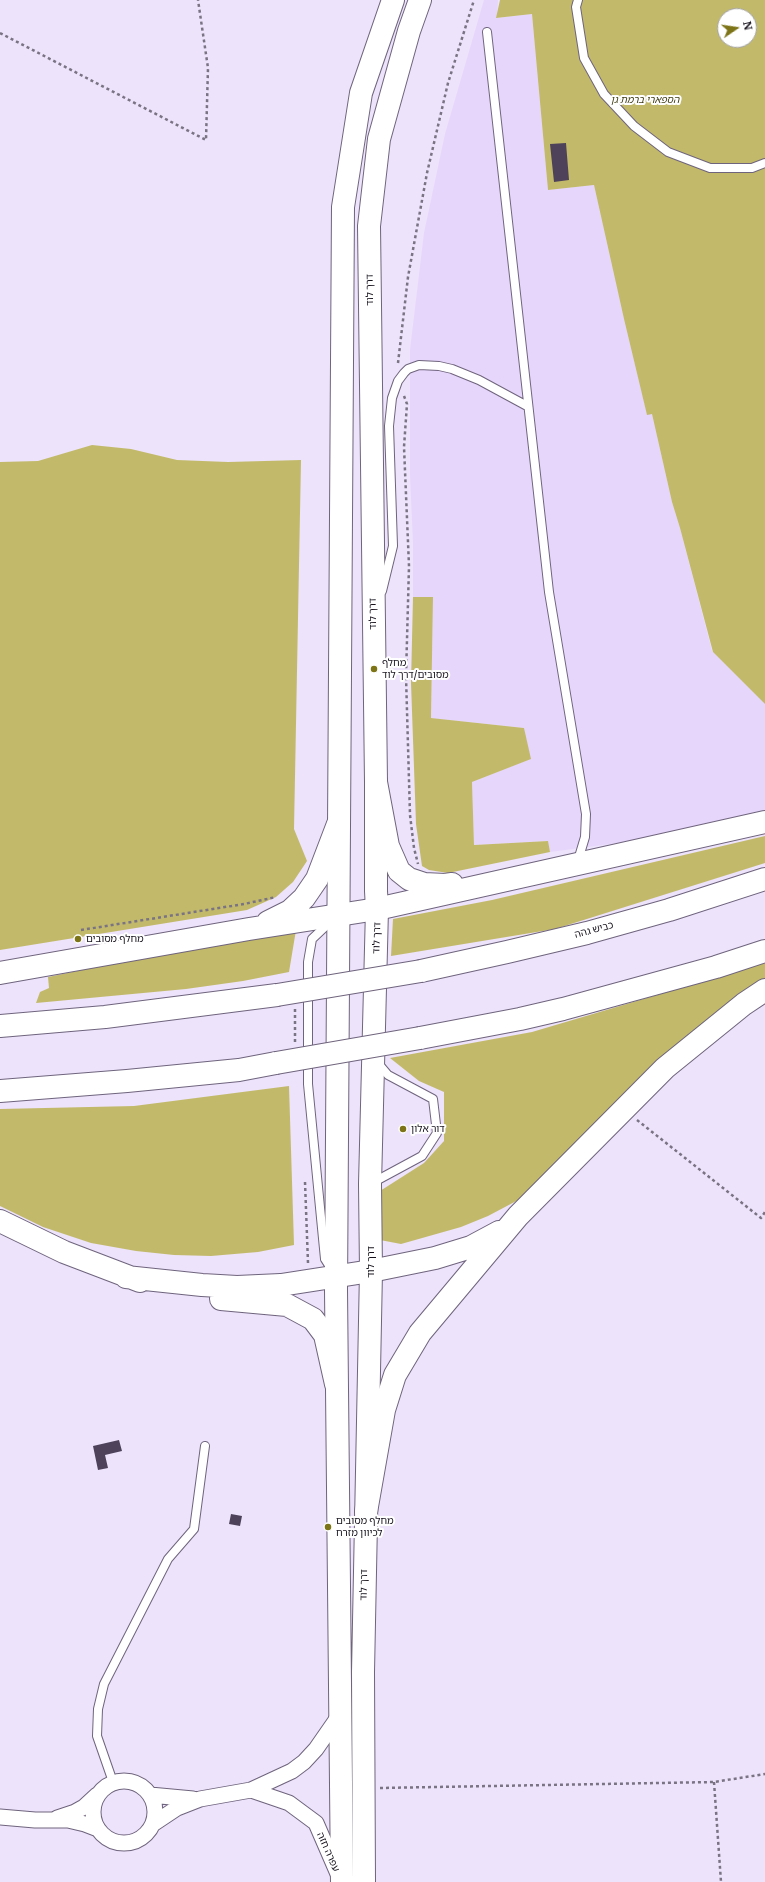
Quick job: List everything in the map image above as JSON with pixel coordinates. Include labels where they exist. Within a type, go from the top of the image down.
[{"type":"main road","points":[[342,1882],[336,1277],[342,207],[361,93],[393,0]]},
{"type":"main road","name":"דרך לוד","points":[[364,1882],[363,1672],[371,1271],[370,1184],[377,909],[369,226],[379,139],[409,31],[420,0]]},
{"type":"main road","points":[[376,782],[388,846],[399,871],[409,879],[424,884],[445,886],[579,857],[658,846]]},
{"type":"main road","points":[[0,973],[249,928],[377,909],[765,822]]},
{"type":"main road","points":[[249,928],[277,918],[304,898],[317,879],[338,824]]},
{"type":"main road","name":"כביש גהה","points":[[0,1026],[120,1015],[277,995],[421,971],[587,933],[669,910],[765,879]]},
{"type":"main road","points":[[0,1090],[134,1080],[239,1070],[420,1038],[520,1019],[716,967],[765,951]]},
{"type":"main road","points":[[126,1277],[237,1287],[281,1285],[371,1271],[435,1258],[471,1247],[499,1232],[518,1216],[626,1109],[665,1068],[744,1004],[765,990]]},
{"type":"main road","points":[[366,1512],[384,1410],[395,1375],[420,1333],[518,1216]]},
{"type":"main road","points":[[0,1221],[64,1252],[126,1277],[186,1294],[238,1301],[287,1305],[298,1309],[313,1319],[325,1335],[336,1384]]},
{"type":"street","name":"עפרה חזה","points":[[150,1795],[182,1799],[200,1799],[251,1790],[292,1771],[304,1762],[316,1749],[341,1713]]},
{"type":"street","points":[[0,1817],[35,1820],[52,1819],[74,1822],[98,1829],[111,1840],[126,1843],[142,1837],[153,1824],[155,1804],[143,1787],[134,1782],[124,1780],[113,1782],[104,1787],[84,1807],[75,1812],[52,1819]]},
{"type":"street","name":"עפרה חזה","points":[[251,1790],[289,1803],[316,1823],[342,1882]]},
{"type":"street","points":[[97,1795],[93,1812],[98,1829]]},
{"type":"street","name":"עפרה חזה","points":[[153,1824],[176,1808],[200,1799]]},
{"type":"lane","points":[[578,0],[576,8],[584,58],[604,94],[634,126],[668,152],[710,168],[752,168],[765,163]]},
{"type":"lane","points":[[487,32],[527,406],[549,592],[586,814],[585,837],[579,857]]},
{"type":"lane","points":[[374,629],[393,546],[389,426],[392,398],[398,381],[408,369],[419,365],[439,366],[467,374],[527,406]]},
{"type":"lane","points":[[336,1277],[325,1259],[308,1084],[308,962],[312,938],[337,916]]},
{"type":"lane","points":[[370,1184],[422,1156],[437,1133],[433,1100],[388,1075],[373,1059]]},
{"type":"lane","points":[[113,1782],[97,1736],[98,1709],[104,1684],[168,1559],[194,1529],[205,1446]]},
{"type":"path","points":[[0,33],[206,140],[208,68],[198,0]]},
{"type":"path","points":[[81,930],[244,904],[280,896]]},
{"type":"path","points":[[626,1109],[646,1128],[761,1218],[765,1212]]},
{"type":"path","points":[[379,1788],[714,1782],[765,1774]]},
{"type":"path","points":[[714,1782],[721,1882]]},
{"type":"shaded area","points":[[484,0],[498,0],[497,18],[532,14],[548,190],[594,185],[647,414],[652,414],[672,502],[712,651],[765,704],[765,818],[640,840],[550,852],[547,841],[474,845],[472,782],[530,759],[524,728],[431,718],[433,597],[413,597],[413,543],[410,475],[410,350],[424,233],[445,134]]},
{"type":"green space","name":"הספארי ברמת גן","points":[[500,0],[765,0],[765,704],[713,652],[672,502],[652,414],[647,415],[594,185],[548,190],[532,14],[496,18]]},
{"type":"green space","points":[[92,445],[131,449],[177,460],[228,462],[301,460],[294,829],[307,861],[293,882],[276,897],[247,910],[0,950],[0,462],[38,461]]},
{"type":"green space","points":[[413,597],[433,597],[431,718],[524,728],[531,759],[472,782],[474,845],[548,841],[550,852],[448,873],[429,870],[422,866],[416,824],[411,683]]},
{"type":"green space","points":[[765,836],[765,863],[555,929],[391,956],[393,919],[492,900]]},
{"type":"green space","points":[[296,930],[289,972],[243,981],[186,989],[36,1003],[40,992],[49,988],[48,977],[253,935]]},
{"type":"green space","points":[[765,963],[765,984],[522,1198],[488,1216],[461,1227],[401,1244],[380,1240],[380,1191],[424,1163],[444,1141],[444,1092],[419,1081],[390,1058],[532,1032]]},
{"type":"green space","points":[[289,1086],[294,1245],[258,1252],[211,1256],[174,1255],[136,1251],[91,1243],[43,1227],[0,1206],[0,1109],[134,1106]]},
{"type":"building","points":[[566,143],[569,180],[554,182],[550,144]]},
{"type":"building","points":[[119,1440],[122,1451],[105,1455],[108,1468],[98,1470],[93,1446]]},
{"type":"building","points":[[231,1514],[242,1516],[240,1526],[229,1524]]},
{"type":"place","name":"מחלף מסובים/דרך לוד","points":[[374,669]]},
{"type":"place","name":"מחלף מסובים","points":[[78,939]]},
{"type":"place","name":"דור אלון","points":[[403,1129]]},
{"type":"place","name":"מחלף מסובים לכיוון מזרח","points":[[328,1527]]}]
